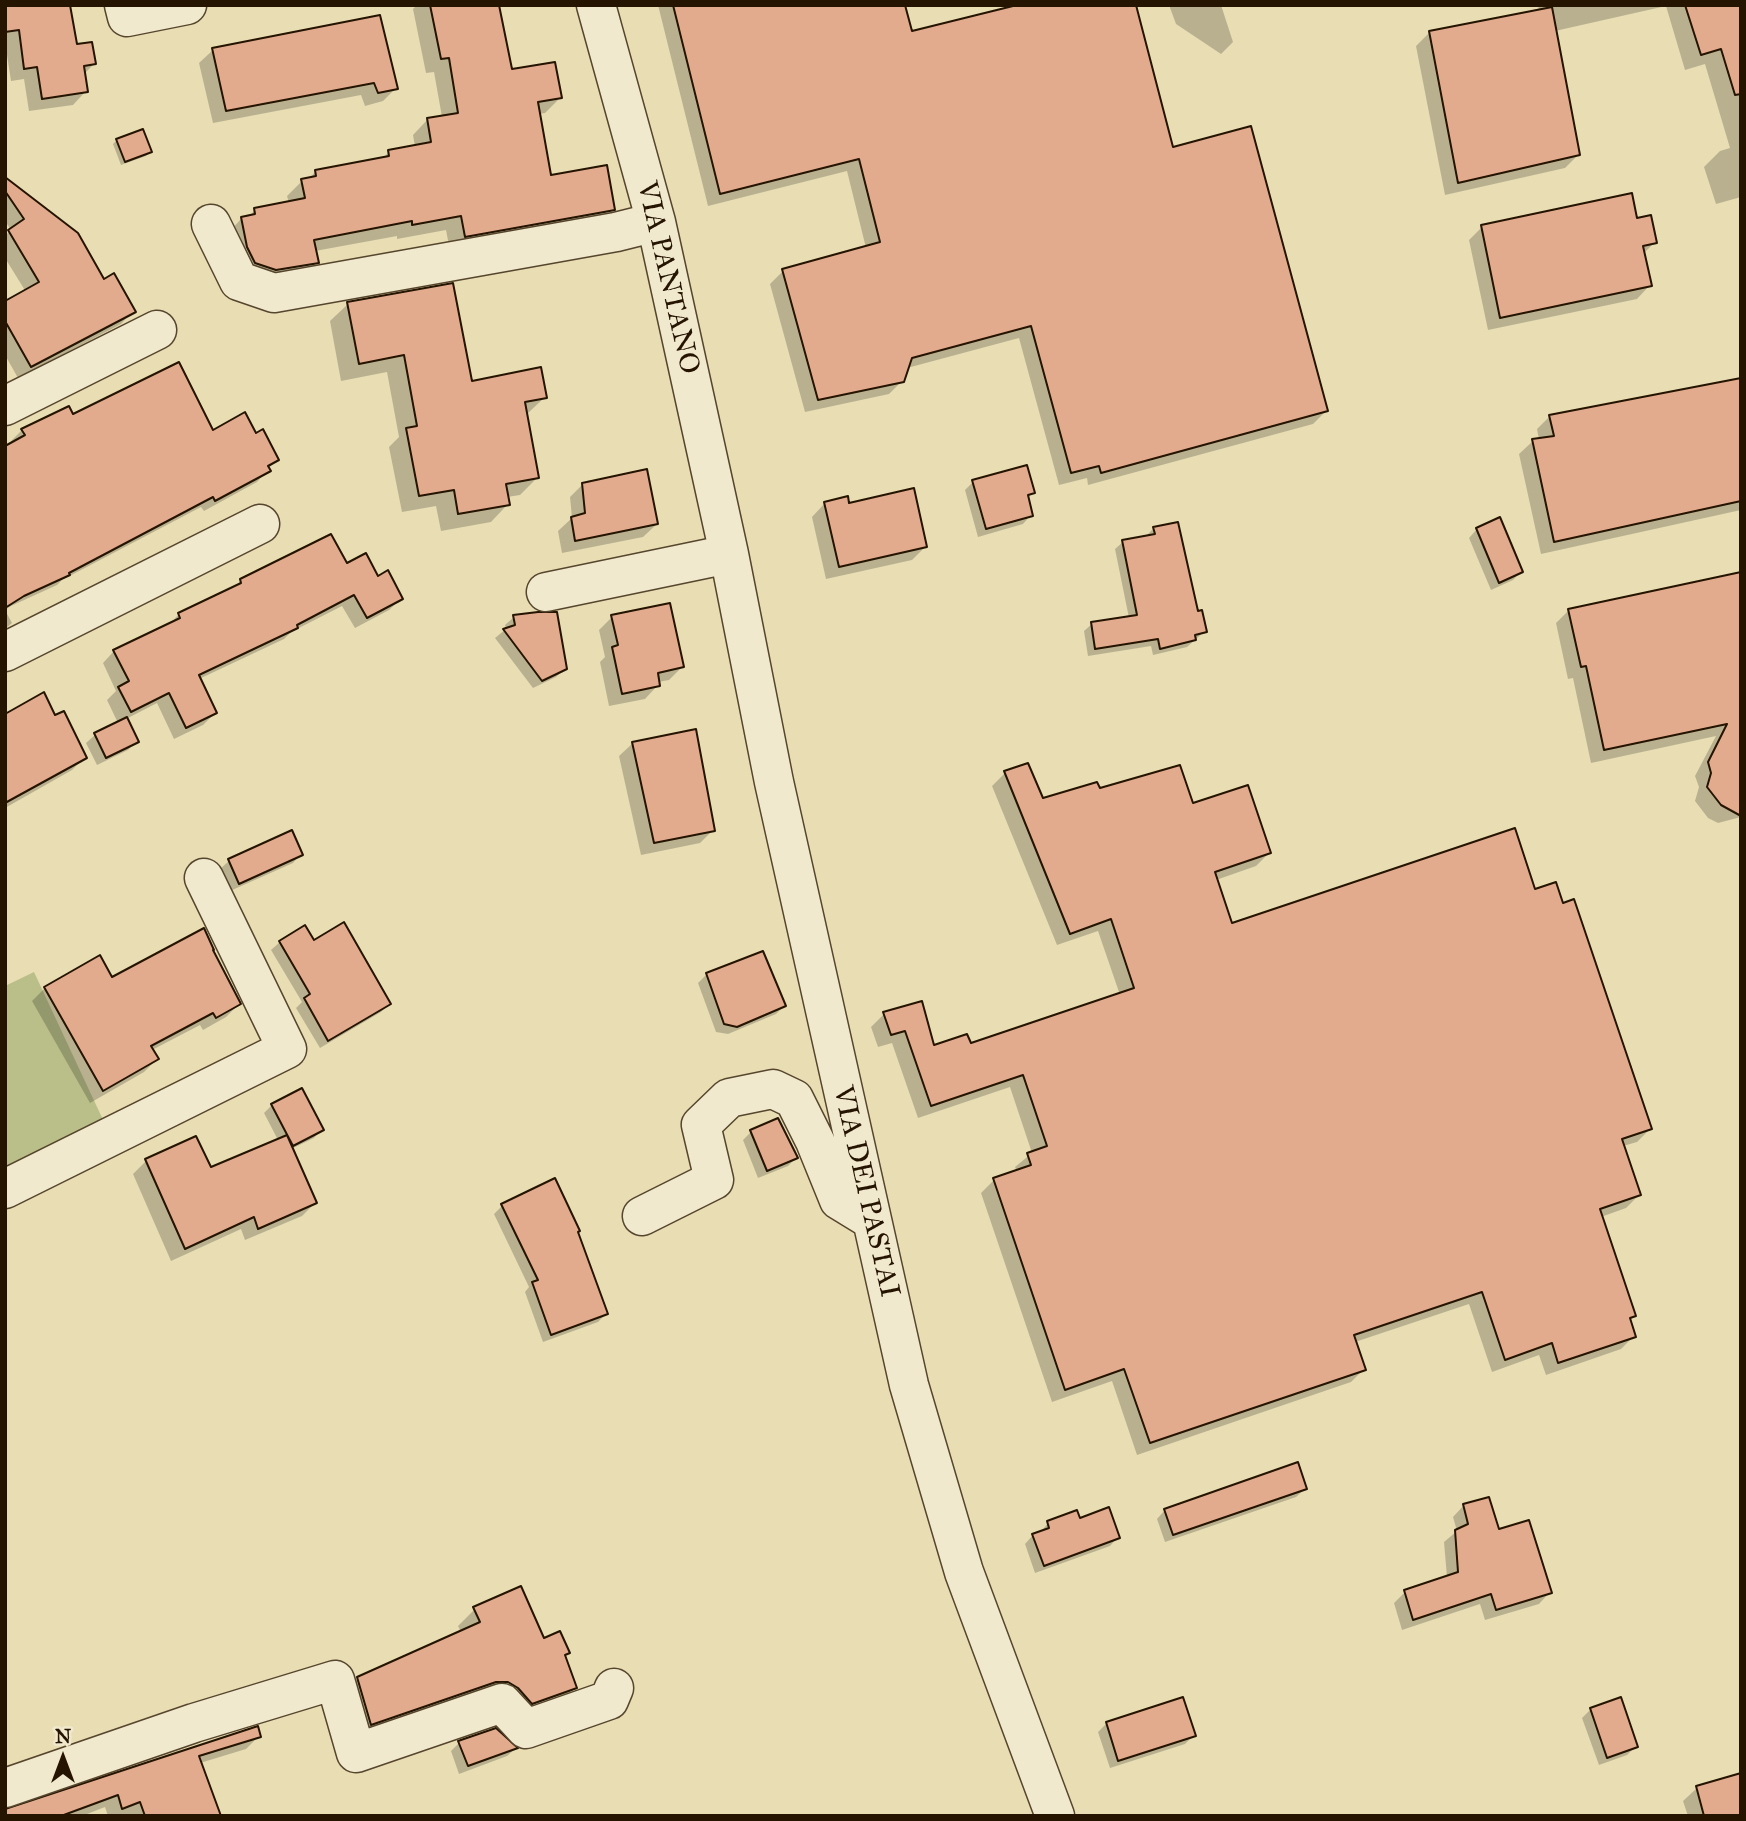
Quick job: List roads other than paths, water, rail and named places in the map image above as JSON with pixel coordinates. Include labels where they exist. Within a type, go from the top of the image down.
[{"type":"street","points":[[124,5],[127,17],[187,5]]},
{"type":"street","name":"VIA PANTANO","points":[[596,5],[656,222],[729,554]]},
{"type":"street","points":[[211,224],[239,281],[274,293],[656,222]]},
{"type":"street","points":[[9,395],[158,330]]},
{"type":"street","points":[[5,652],[260,524]]},
{"type":"street","points":[[546,593],[729,554]]},
{"type":"street","name":"VIA DEI PASTAI","points":[[729,554],[774,782],[909,1385],[964,1572],[1055,1816]]},
{"type":"street","points":[[5,1189],[287,1049],[204,878]]},
{"type":"street","points":[[642,1216],[714,1180],[701,1125],[729,1098],[773,1089],[794,1099],[815,1140],[839,1200],[870,1219]]},
{"type":"street","points":[[5,1788],[194,1723],[335,1680],[356,1753],[502,1703],[526,1729],[609,1700],[614,1688]]}]
